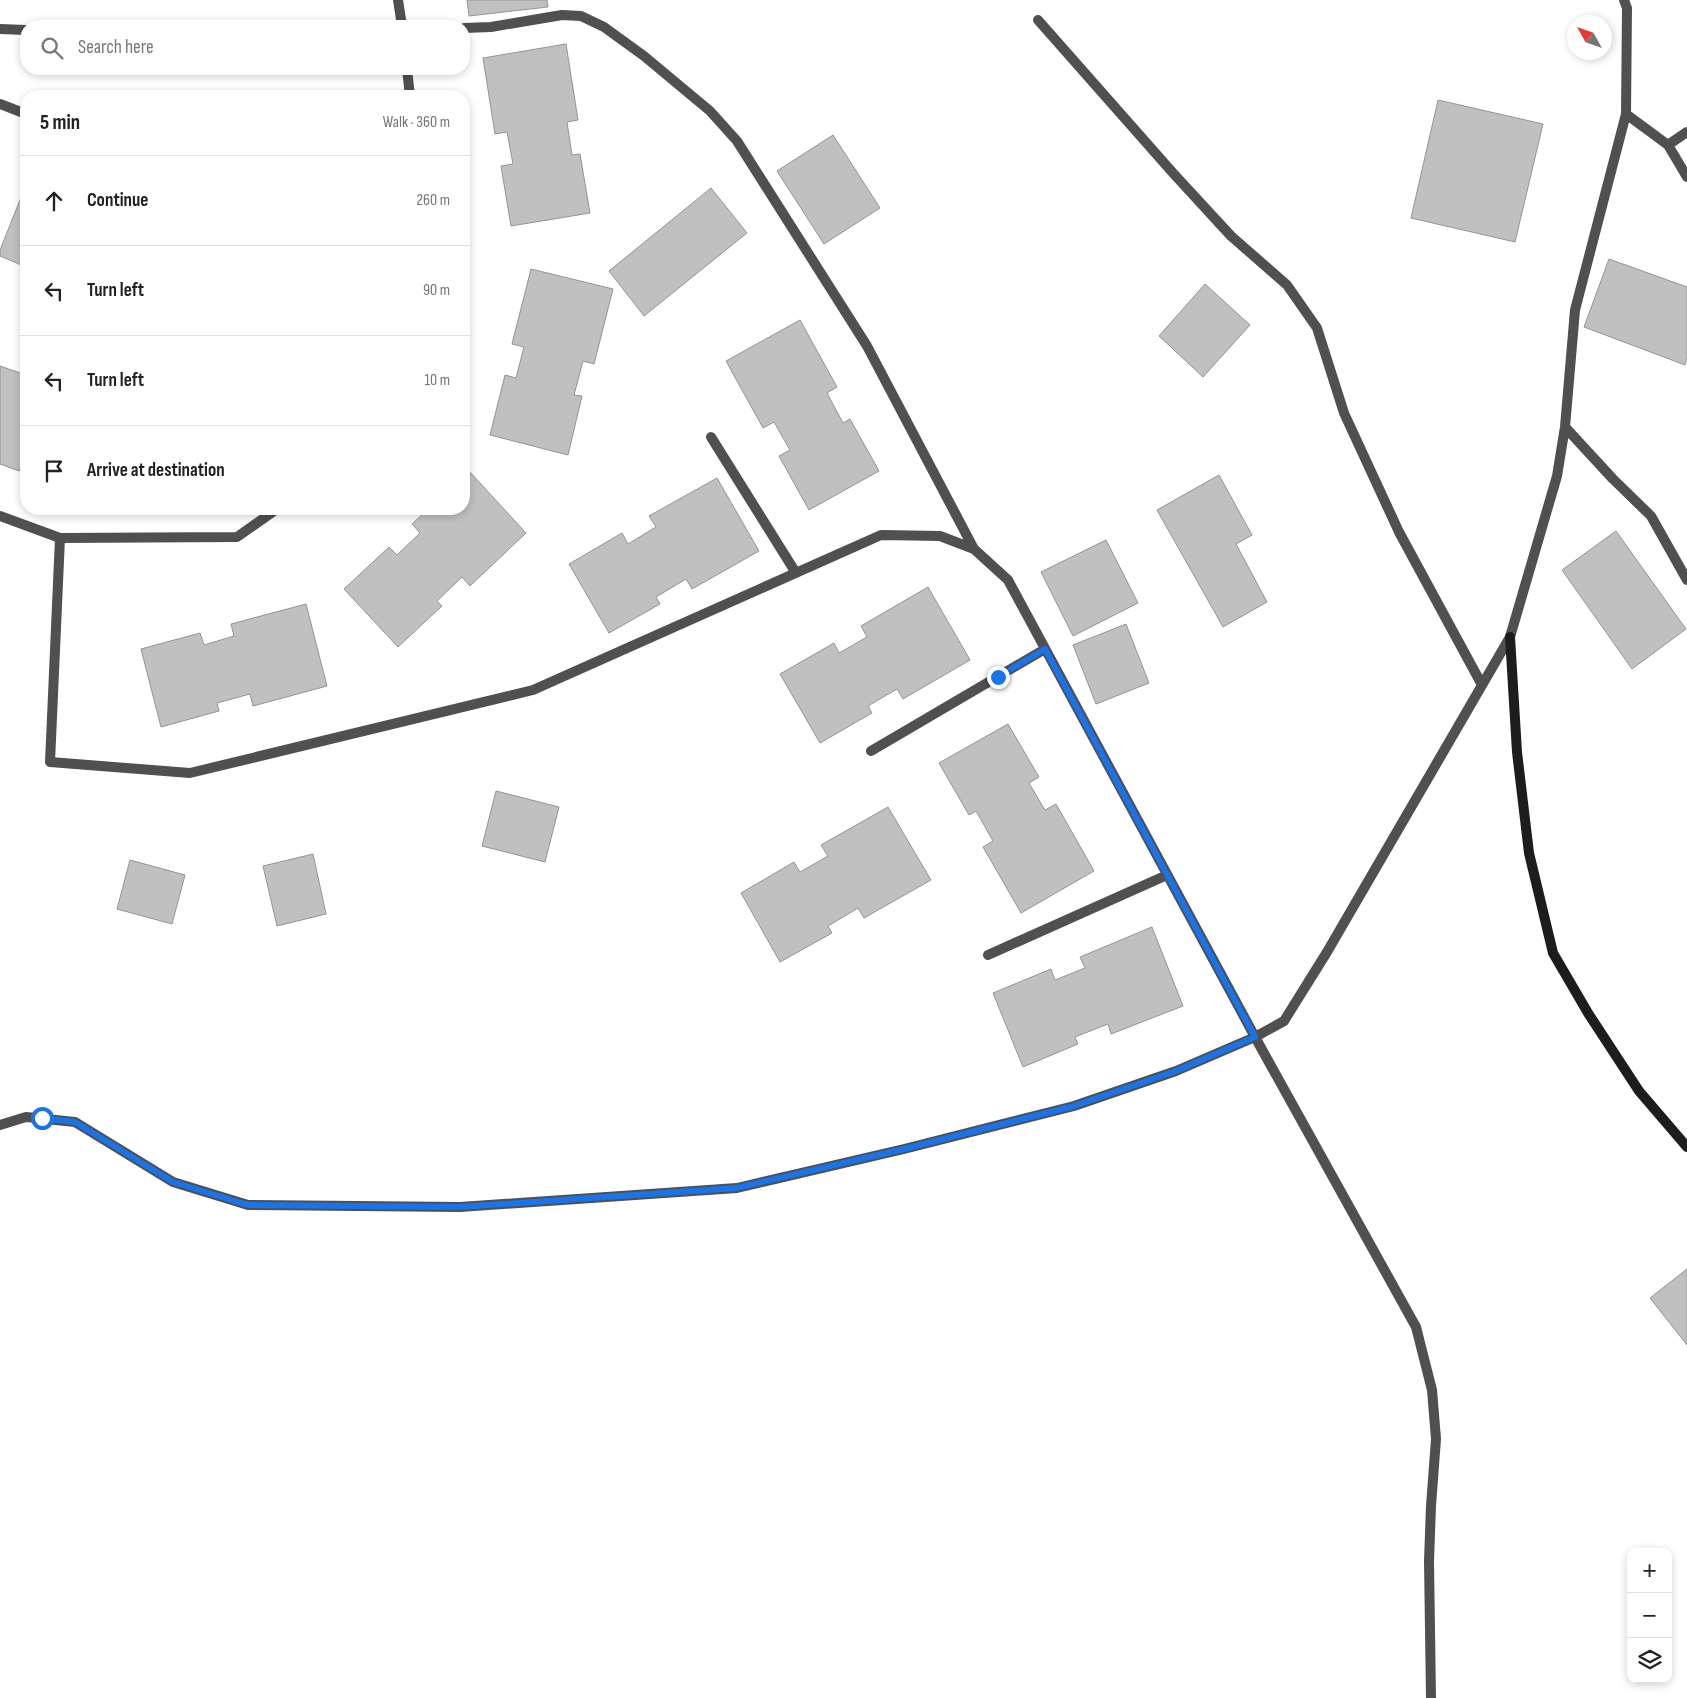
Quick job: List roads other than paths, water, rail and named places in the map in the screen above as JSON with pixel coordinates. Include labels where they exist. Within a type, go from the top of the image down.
[{"type":"street","points":[[398,0],[401,20]]},
{"type":"street","points":[[0,1125],[26,1117],[75,1122],[173,1182],[248,1205],[460,1207],[736,1188],[904,1149],[1074,1106],[1176,1071],[1255,1037],[1284,1021],[1327,952],[1510,637],[1557,476],[1565,427],[1575,310],[1626,114],[1628,8],[1624,0]]},
{"type":"street","points":[[470,28],[562,15],[581,16],[604,27],[682,86],[710,110],[737,141],[867,346],[974,549],[1008,580],[1255,1037],[1416,1327],[1432,1390],[1436,1439],[1429,1560],[1431,1698]]},
{"type":"street","points":[[1038,20],[1231,236],[1287,285],[1317,328],[1344,413],[1395,523],[1482,685]]},
{"type":"street","points":[[0,29],[20,30]]},
{"type":"street","points":[[408,75],[409,90]]},
{"type":"street","points":[[0,104],[20,112]]},
{"type":"street","points":[[1626,114],[1668,145],[1687,177]]},
{"type":"street","points":[[1668,145],[1687,132]]},
{"type":"street","points":[[1565,427],[1613,479],[1651,516],[1687,580]]},
{"type":"street","points":[[711,437],[796,573]]},
{"type":"street","points":[[0,516],[60,538],[238,537],[269,515]]},
{"type":"street","points":[[60,538],[50,762],[190,773],[533,690],[881,535],[940,536],[974,549]]},
{"type":"street","points":[[1510,637],[1517,752],[1529,853],[1553,954],[1588,1013],[1639,1091],[1687,1147]]},
{"type":"street","points":[[870,750],[1045,649]]},
{"type":"street","points":[[988,955],[1167,875]]}]
